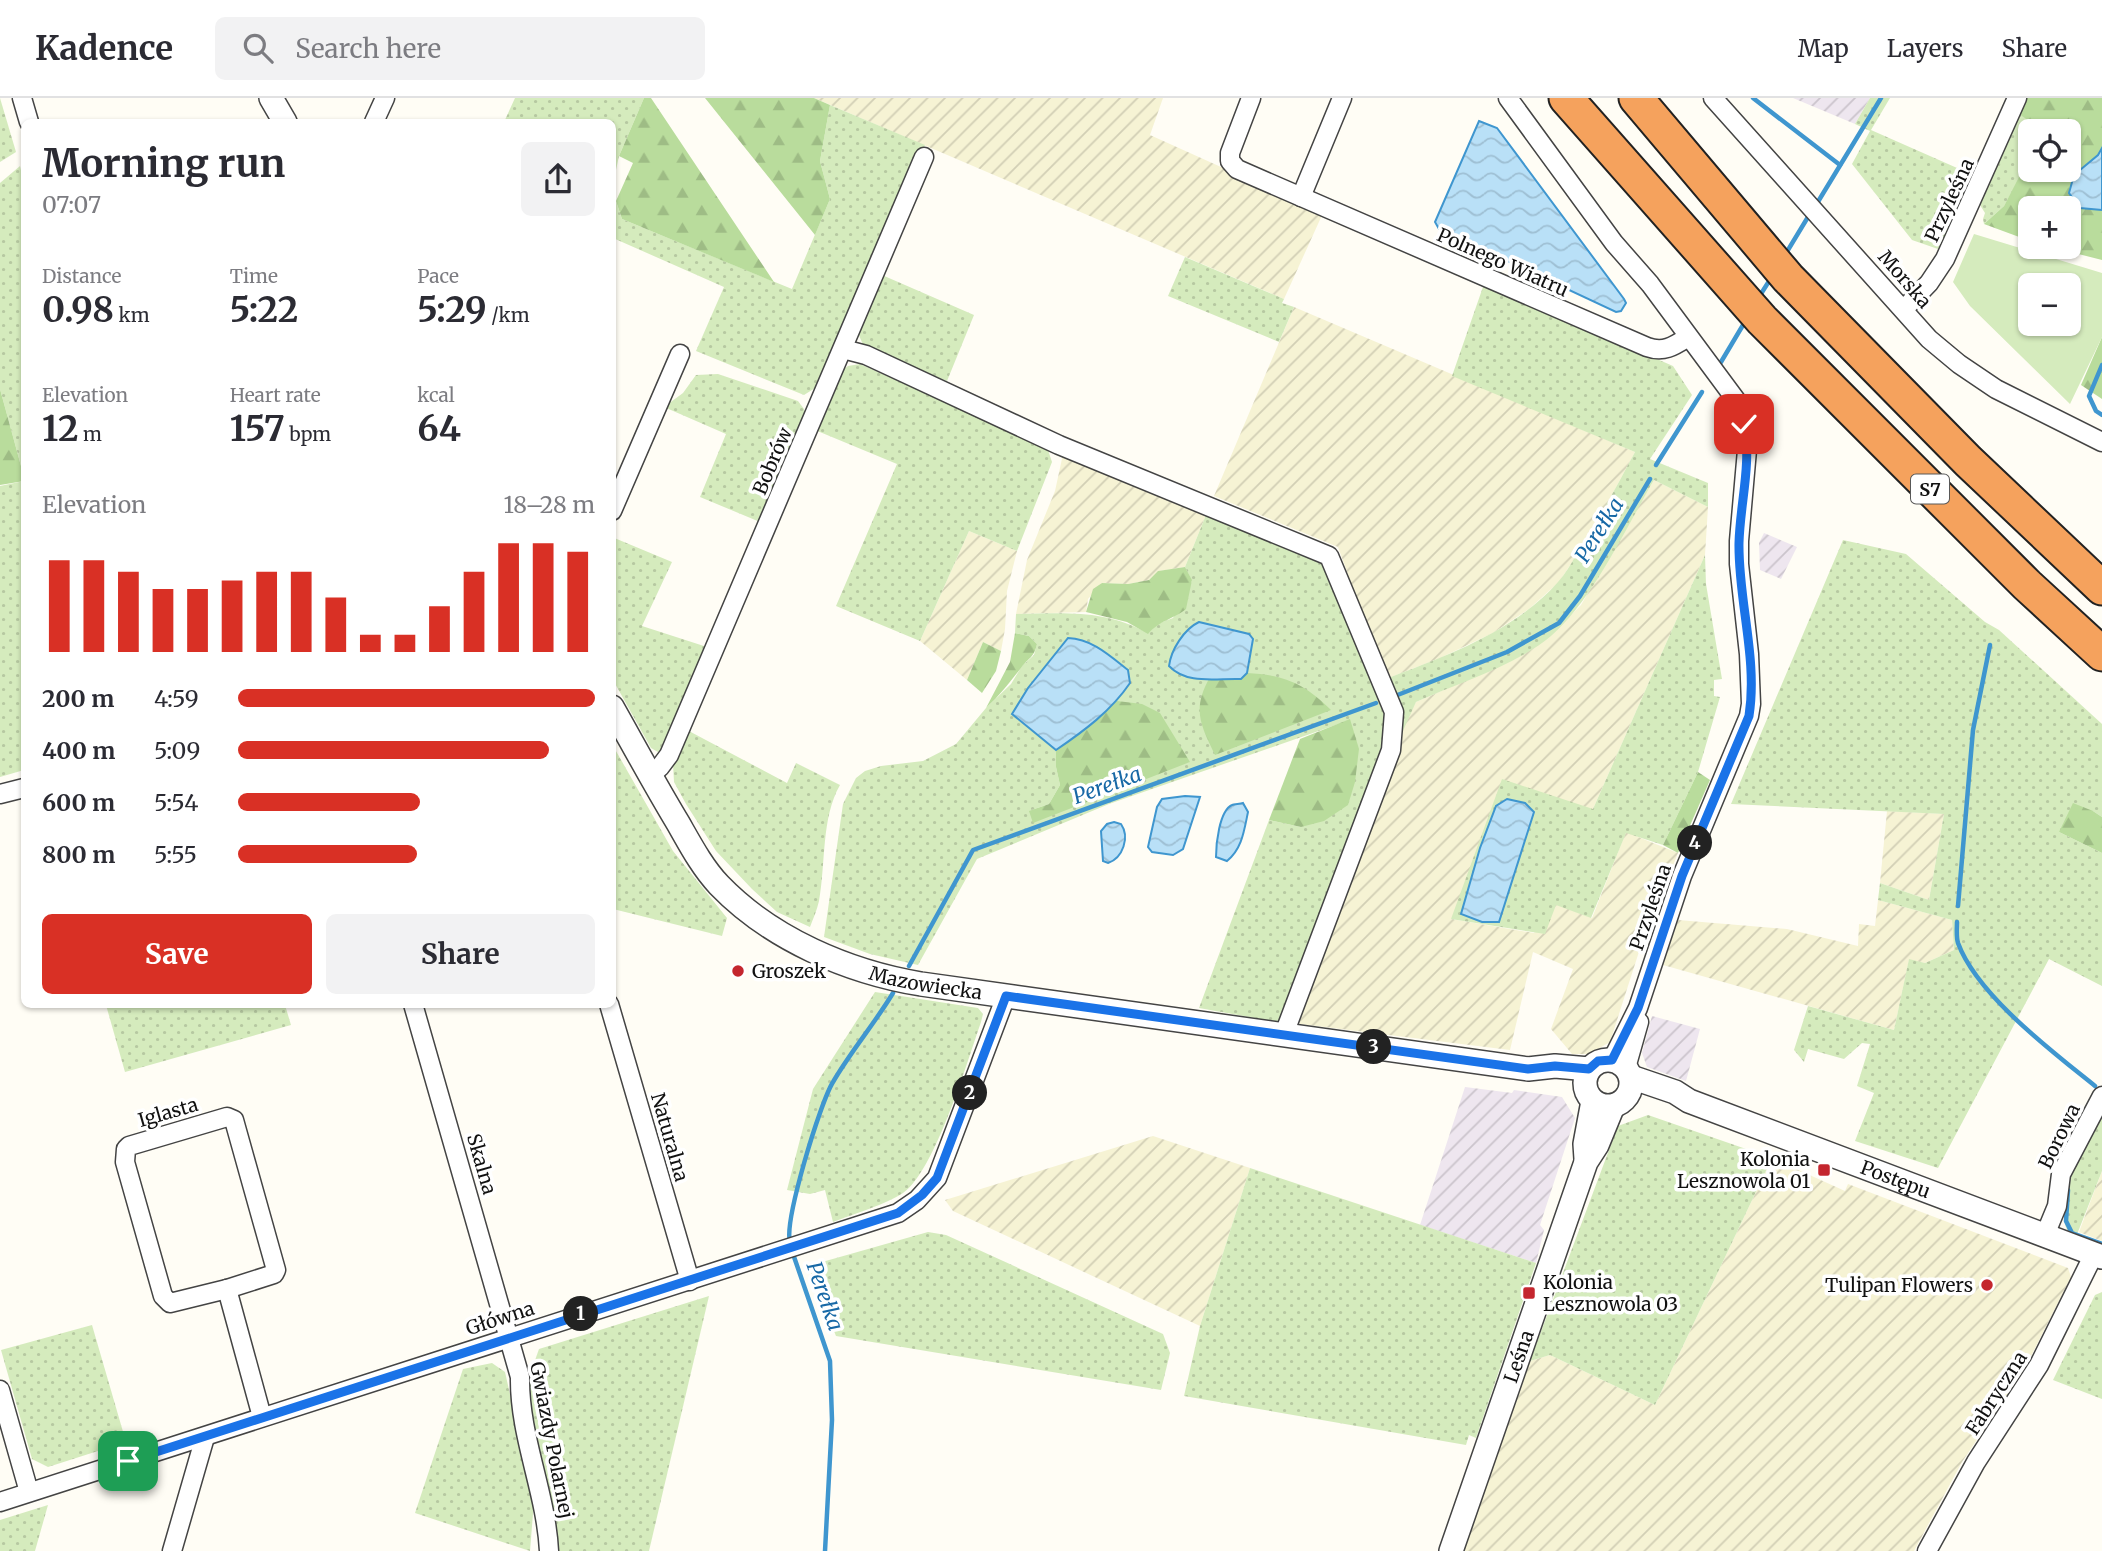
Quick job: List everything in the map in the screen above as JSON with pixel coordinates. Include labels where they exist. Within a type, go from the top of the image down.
[{"type":"highway","name":"S7","points":[[1566,98],[1754,311],[2027,585],[2102,654]]},
{"type":"highway","name":"S7","points":[[1636,98],[1780,269],[1959,452],[2102,588]]},
{"type":"street","points":[[23,98],[28,119]]},
{"type":"street","points":[[271,98],[283,119]]},
{"type":"street","points":[[375,119],[384,98]]},
{"type":"street","name":"Polnego Wiatru","points":[[1251,98],[1230,152],[1232,165],[1237,169],[1647,347],[1664,350],[1688,337]]},
{"type":"street","points":[[1301,197],[1342,98]]},
{"type":"street","name":"Przyleśna","points":[[1508,98],[1614,243],[1650,284],[1736,400],[1747,439],[1739,541],[1751,704],[1744,730],[1682,876],[1638,1008],[1638,1030],[1609,1083]]},
{"type":"street","name":"Morska","points":[[1713,98],[1929,339],[1996,389],[2102,442]]},
{"type":"street","name":"Przyleśna","points":[[1904,309],[1929,283],[1945,259],[2017,98]]},
{"type":"street","name":"Bobrów","points":[[650,776],[668,755],[924,157]]},
{"type":"street","points":[[843,349],[866,355],[1059,445],[1329,556],[1394,712],[1391,750],[1284,1034]]},
{"type":"street","points":[[616,502],[680,354]]},
{"type":"street","name":"Mazowiecka","points":[[616,714],[691,847],[719,885],[776,930],[813,951],[842,963],[897,980],[1528,1069],[1552,1080],[1609,1083]]},
{"type":"street","points":[[0,794],[21,789]]},
{"type":"street","name":"Główna","points":[[0,1502],[898,1213],[909,1207],[931,1186],[942,1166],[1006,996]]},
{"type":"street","name":"Skalna","points":[[415,1008],[510,1336]]},
{"type":"street","name":"Naturalna","points":[[610,1008],[690,1281]]},
{"type":"street","name":"Postępu","points":[[1609,1083],[1643,1096],[1673,1102],[1689,1101],[2098,1256]]},
{"type":"street","name":"Leśna","points":[[1451,1551],[1586,1162],[1585,1144],[1609,1083]]},
{"type":"street","name":"Borowa","points":[[2045,1235],[2057,1206],[2062,1174],[2102,1096]]},
{"type":"street","name":"Iglasta","points":[[227,1117],[234,1120],[276,1270],[227,1289],[176,1303],[167,1301],[163,1296],[125,1162],[126,1149],[129,1146],[227,1117]]},
{"type":"street","name":"Fabryczna","points":[[1927,1551],[1976,1461],[2039,1365],[2098,1256]]},
{"type":"street","points":[[227,1289],[262,1417]]},
{"type":"street","name":"Gwiazdy Polarnej","points":[[510,1336],[520,1377],[520,1399],[526,1431],[546,1516],[549,1551]]},
{"type":"street","points":[[0,1390],[29,1492]]},
{"type":"street","points":[[172,1551],[205,1437]]},
{"type":"shaded area","points":[[814,98],[1163,98],[1150,135],[1323,213],[1284,299]]},
{"type":"shaded area","points":[[1793,98],[1870,98],[1855,124]]},
{"type":"shaded area","points":[[1294,307],[1635,452],[1592,532],[1559,582],[1529,609],[1493,633],[1386,679],[1338,547],[1214,496]]},
{"type":"shaded area","points":[[1063,454],[1206,515],[1185,567],[1159,571],[1149,580],[1128,584],[1102,583],[1088,599],[1086,612],[1016,614],[1027,560],[1055,491]]},
{"type":"shaded area","points":[[1654,480],[1708,507],[1705,555],[1593,809],[1451,919],[1534,933],[1556,904],[1592,918],[1626,832],[1678,853],[1658,903],[1654,905],[1610,1042],[1589,1054],[1572,1054],[1551,1029],[1573,969],[1533,952],[1510,1050],[1300,1024],[1298,1019],[1337,907],[1407,719],[1416,702],[1515,659],[1550,636],[1581,605]]},
{"type":"shaded area","points":[[969,531],[1017,551],[1007,591],[1001,651],[983,642],[967,680],[920,641]]},
{"type":"shaded area","points":[[1764,533],[1797,547],[1781,579],[1760,570],[1759,543]]},
{"type":"shaded area","points":[[1887,811],[1944,814],[1929,900],[1880,883]]},
{"type":"shaded area","points":[[1878,900],[1952,920],[1954,950],[1925,963],[1909,960],[1894,1030],[1663,965],[1678,920],[1787,929],[1858,946],[1859,924],[1875,926]]},
{"type":"shaded area","points":[[1652,1016],[1700,1029],[1686,1081],[1647,1067],[1642,1053]]},
{"type":"shaded area","points":[[1465,1087],[1562,1097],[1575,1118],[1540,1225],[1544,1230],[1536,1263],[1420,1225]]},
{"type":"shaded area","points":[[1153,1136],[1250,1168],[1200,1326],[953,1211],[945,1200]]},
{"type":"shaded area","points":[[1772,1158],[1845,1191],[1848,1184],[2068,1268],[2071,1277],[2025,1368],[1962,1462],[1914,1551],[1463,1551],[1530,1361],[1550,1355],[1655,1405]]},
{"type":"shaded area","points":[[2102,1171],[2102,1241],[2079,1232]]},
{"type":"green space","points":[[0,98],[16,152],[0,162]]},
{"type":"green space","points":[[515,98],[644,98],[619,156],[616,170],[616,119],[505,119]]},
{"type":"green space","points":[[644,98],[651,98],[774,282],[622,219],[616,201],[633,163],[619,156]]},
{"type":"green space","points":[[705,98],[814,98],[830,105],[820,161],[830,199],[815,235]]},
{"type":"green space","points":[[1870,98],[1890,98],[1871,130],[1973,175],[1938,249],[1912,240],[1852,164],[1870,131],[1855,124]]},
{"type":"green space","points":[[2026,98],[2102,98],[2102,260],[2081,255],[2081,196],[2018,196],[2018,237],[1984,224],[2004,206],[2018,179],[2018,182],[2081,182],[2081,119],[2026,119],[2019,114]]},
{"type":"green space","points":[[830,105],[925,145],[823,383],[804,395],[696,351],[724,287],[616,239],[616,201],[622,219],[792,289],[830,199],[820,161]]},
{"type":"green space","points":[[2019,114],[2027,119],[2018,119],[2018,181],[2004,206],[1984,224],[1985,213],[1980,205]]},
{"type":"green space","points":[[20,166],[21,466],[0,389],[0,183]]},
{"type":"green space","points":[[1974,234],[2018,247],[2018,259],[2056,259],[2102,273],[2102,337],[2070,404],[1970,306],[1953,282]]},
{"type":"green space","points":[[1185,257],[1284,299],[1282,303],[1294,307],[1279,342],[1168,296]]},
{"type":"green space","points":[[882,275],[974,315],[947,381],[864,347],[858,333]]},
{"type":"green space","points":[[1484,284],[1673,366],[1692,395],[1650,459],[1708,483],[1708,507],[1654,480],[1594,584],[1566,621],[1537,647],[1521,656],[1416,702],[1402,733],[1386,679],[1478,641],[1500,629],[1540,600],[1568,569],[1635,452],[1452,376]]},
{"type":"green space","points":[[2102,337],[2102,399],[2081,385]]},
{"type":"green space","points":[[860,364],[1047,447],[1052,462],[1017,551],[969,531],[920,641],[836,606],[897,464],[815,430],[840,372],[848,366]]},
{"type":"green space","points":[[718,374],[798,401],[804,409],[806,420],[760,522],[700,497],[726,434],[664,407],[683,393],[696,375]]},
{"type":"green space","points":[[0,389],[21,466],[21,482],[0,485]]},
{"type":"green space","points":[[21,482],[21,771],[0,777],[0,486]]},
{"type":"green space","points":[[1206,515],[1320,561],[1332,576],[1386,706],[1387,748],[1284,1017],[1277,1022],[1199,1008],[1269,820],[1301,827],[1350,720],[1109,804],[977,859],[918,965],[870,954],[824,937],[843,804],[856,778],[865,771],[881,766],[923,761],[956,744],[1034,655],[1037,644],[1029,636],[1015,633],[1016,614],[1068,613],[1100,616],[1132,625],[1148,633],[1157,624],[1173,618],[1192,581],[1185,567]],"holes":[[[1082,732],[1189,762],[1029,811],[1049,804],[1060,785],[1056,750]]]},
{"type":"green space","points":[[616,539],[672,562],[642,626],[707,647],[664,747],[658,752],[651,748],[616,685]]},
{"type":"green space","points":[[1843,540],[1906,554],[1985,622],[1999,630],[2102,724],[2102,817],[2093,811],[2059,832],[2102,853],[2102,986],[2049,959],[1938,1168],[1855,1141],[1874,1093],[1857,1086],[1870,1044],[1862,1043],[1844,1059],[1808,1049],[1804,1062],[1794,1050],[1808,1006],[1894,1030],[1909,959],[1925,963],[1954,950],[1952,920],[1878,900],[1880,883],[1929,900],[1944,814],[1731,804]]},
{"type":"green space","points":[[1705,555],[1706,584],[1722,679],[1714,680],[1714,696],[1720,697],[1698,772],[1663,845],[1626,833],[1591,918],[1556,905],[1545,934],[1451,919],[1502,779],[1593,809]]},
{"type":"green space","points":[[1185,567],[1192,580],[1186,609],[1148,634],[1127,622],[1086,612],[1093,589],[1102,583],[1128,584],[1149,580],[1158,571]]},
{"type":"green space","points":[[1015,633],[1029,636],[1037,644],[1036,649],[986,708],[1010,662]]},
{"type":"green space","points":[[983,642],[1001,651],[996,671],[982,693],[967,680]]},
{"type":"green space","points":[[1247,673],[1293,682],[1312,693],[1331,710],[1215,755],[1200,716],[1204,688],[1210,677],[1241,679]]},
{"type":"green space","points":[[1117,701],[1142,704],[1160,713],[1190,762],[1033,823],[1029,811],[1049,804],[1060,785],[1056,750],[1082,732]]},
{"type":"green space","points":[[1350,719],[1359,749],[1355,782],[1348,805],[1324,821],[1301,827],[1269,820],[1300,739]]},
{"type":"green space","points":[[687,730],[787,783],[796,763],[840,785],[830,812],[819,901],[810,927],[777,912],[752,889],[716,851],[686,804],[674,782],[673,763]]},
{"type":"green space","points":[[616,751],[673,851],[727,918],[722,936],[616,910]]},
{"type":"green space","points":[[1698,772],[1710,780],[1678,853],[1663,845]]},
{"type":"green space","points":[[2073,803],[2102,817],[2102,853],[2059,832]]},
{"type":"green space","points":[[875,992],[978,1008],[983,1014],[949,1114],[927,1163],[915,1181],[896,1197],[833,1222],[825,1190],[810,1194],[787,1190],[813,1089]]},
{"type":"green space","points":[[107,1008],[286,1008],[291,1025],[125,1072]]},
{"type":"green space","points":[[2102,1104],[2102,1171],[2076,1237],[2067,1230],[2065,1210],[2062,1209],[2065,1181]]},
{"type":"green space","points":[[1648,1115],[1772,1158],[1655,1405],[1550,1355],[1530,1361],[1618,1126]]},
{"type":"green space","points":[[1250,1168],[1536,1263],[1476,1438],[1469,1435],[1466,1445],[1184,1396],[1200,1326]]},
{"type":"green space","points":[[928,1232],[946,1235],[1163,1334],[1170,1353],[1161,1390],[836,1336],[808,1266]]},
{"type":"green space","points":[[2102,1292],[2102,1399],[2053,1380],[2095,1295]]},
{"type":"green space","points":[[709,1296],[649,1551],[554,1551],[528,1401],[533,1366],[539,1349]]},
{"type":"green space","points":[[92,1325],[126,1442],[48,1467],[32,1459],[1,1350]]},
{"type":"green space","points":[[492,1363],[505,1372],[534,1501],[530,1551],[415,1513],[463,1369]]},
{"type":"green space","points":[[48,1505],[35,1551],[0,1551],[0,1520]]},
{"type":"water","points":[[1479,121],[1497,128],[1624,299],[1626,303],[1621,311],[1616,312],[1439,229],[1435,222]]},
{"type":"water","points":[[2102,148],[2102,210],[2081,208],[2081,196],[2071,196],[2069,193],[2072,182],[2081,182],[2081,169]]},
{"type":"water","points":[[1199,622],[1249,634],[1253,639],[1247,673],[1241,679],[1193,678],[1176,672],[1169,666],[1179,641]]},
{"type":"water","points":[[1068,638],[1085,641],[1107,654],[1128,670],[1130,683],[1096,720],[1056,750],[1012,714],[1028,688]]},
{"type":"water","points":[[1200,797],[1183,849],[1173,855],[1152,852],[1148,847],[1157,807],[1162,799]]},
{"type":"water","points":[[1507,799],[1525,803],[1534,812],[1499,922],[1482,922],[1461,914],[1480,848],[1496,806]]},
{"type":"water","points":[[1243,803],[1248,812],[1239,845],[1227,861],[1216,857],[1219,829],[1224,814],[1232,805]]},
{"type":"water","points":[[1107,824],[1121,824],[1124,829],[1125,841],[1118,857],[1108,863],[1103,861],[1101,831]]},
{"type":"waterway","points":[[1753,98],[1840,165]]},
{"type":"waterway","name":"Perełka","points":[[1816,205],[1881,98]]},
{"type":"waterway","name":"Perełka","points":[[1785,255],[1811,212]]},
{"type":"waterway","name":"Perełka","points":[[1759,297],[1771,278]]},
{"type":"waterway","name":"Perełka","points":[[1721,362],[1746,320]]},
{"type":"waterway","points":[[2102,365],[2089,396],[2096,411],[2102,415]]},
{"type":"waterway","name":"Perełka","points":[[1656,465],[1702,392]]},
{"type":"waterway","name":"Perełka","points":[[1395,696],[1507,652],[1559,623],[1580,596],[1650,479]]},
{"type":"waterway","points":[[1958,906],[1973,730],[1990,645]]},
{"type":"waterway","name":"Perełka","points":[[909,966],[973,850],[1376,703]]},
{"type":"waterway","points":[[1957,922],[1958,943],[1982,982],[2018,1021],[2095,1086]]},
{"type":"waterway","name":"Perełka","points":[[790,1242],[792,1211],[812,1136],[827,1094],[893,993]]},
{"type":"waterway","points":[[2068,1190],[2066,1221],[2072,1233],[2102,1244]]},
{"type":"waterway","name":"Perełka","points":[[792,1251],[830,1361],[832,1420],[825,1551]]},
{"type":"place","name":"Groszek","points":[[738,971]]},
{"type":"place","name":"Kolonia Lesznowola 01","points":[[1824,1170]]},
{"type":"place","name":"Tulipan Flowers","points":[[1987,1285]]},
{"type":"place","name":"Kolonia Lesznowola 03","points":[[1529,1293]]},
{"type":"route","points":[[128,1461],[898,1213],[909,1207],[937,1178],[1006,996],[1528,1069],[1555,1066],[1589,1069],[1598,1061],[1612,1060],[1638,1008],[1682,876],[1749,716],[1749,654],[1739,564],[1747,464],[1744,424]]}]
